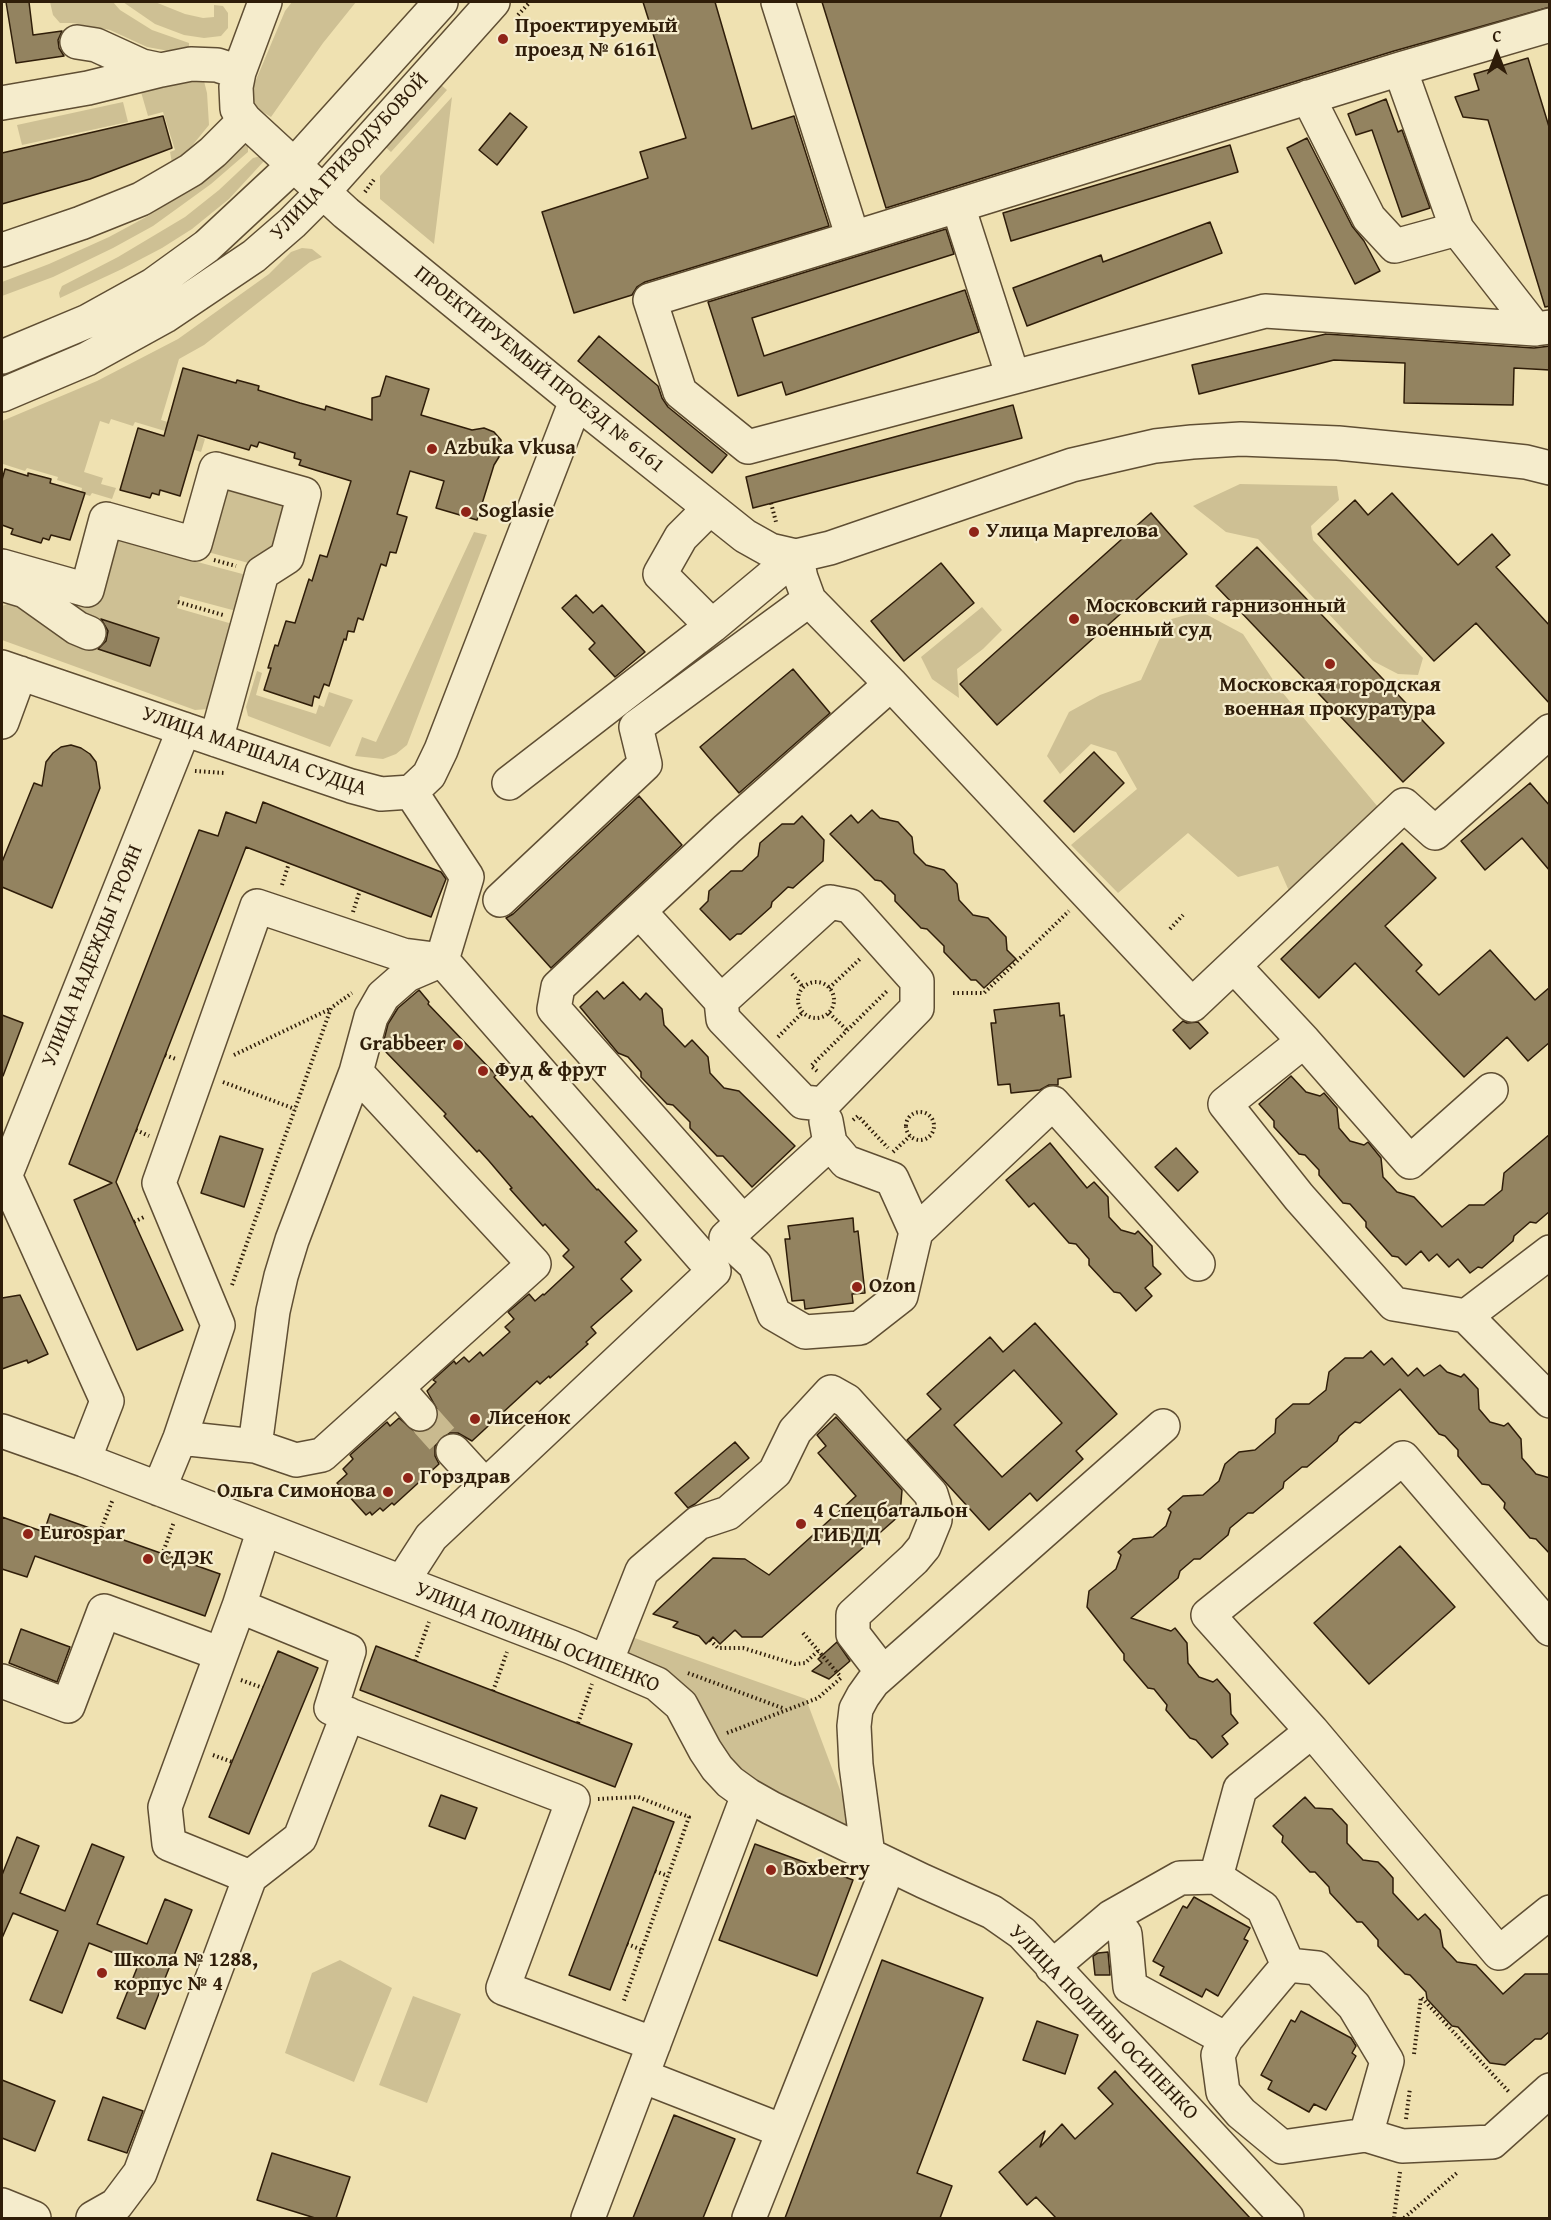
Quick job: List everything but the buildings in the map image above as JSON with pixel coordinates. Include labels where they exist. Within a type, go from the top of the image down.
[{"type":"street","points":[[2,250],[81,223],[141,199],[191,170],[213,152],[245,120],[237,109],[236,87],[239,72],[265,2]]},
{"type":"street","name":"УЛИЦА ГРИЗОДУБОВОЙ","points":[[9,352],[88,321],[153,285],[207,246],[294,165],[441,2]]},
{"type":"street","name":"УЛИЦА ГРИЗОДУБОВОЙ","points":[[2,395],[87,359],[165,316],[254,256],[292,224],[323,192],[493,2]]},
{"type":"street","points":[[778,2],[853,238]]},
{"type":"street","points":[[1542,328],[1265,311],[748,447],[680,392],[650,300],[1550,25]]},
{"type":"street","points":[[77,42],[96,45],[142,66],[161,70]]},
{"type":"street","points":[[2,103],[88,88],[191,64],[217,65],[239,72]]},
{"type":"street","points":[[1401,69],[1457,229],[1542,328]]},
{"type":"street","points":[[1308,98],[1369,218],[1395,246],[1457,229]]},
{"type":"street","name":"ПРОЕКТИРУЕМЫЙ ПРОЕЗД № 6161","points":[[245,120],[323,192],[576,401],[745,536],[770,550],[796,556]]},
{"type":"street","points":[[958,206],[1014,377]]},
{"type":"street","points":[[442,960],[467,877],[411,792],[429,775],[441,750],[576,401]]},
{"type":"street","points":[[509,783],[712,626],[796,556],[830,548],[1072,465],[1155,446],[1241,440],[1338,443],[1483,457],[1550,468]]},
{"type":"street","points":[[2,566],[87,590],[106,519],[195,544],[216,469],[304,494],[287,557],[262,573],[216,740]]},
{"type":"street","points":[[710,508],[681,537],[660,574],[712,626]]},
{"type":"street","points":[[796,556],[809,600],[891,684],[1192,1005],[1404,805],[1436,833],[1550,731]]},
{"type":"street","points":[[2,584],[26,591],[77,628],[89,633]]},
{"type":"street","points":[[500,900],[645,764],[636,727],[809,600]]},
{"type":"street","points":[[2,722],[11,670]]},
{"type":"street","name":"УЛИЦА МАРШАЛА СУДЦА","points":[[11,670],[351,786],[381,794],[411,792]]},
{"type":"street","points":[[515,1044],[554,1009],[558,987],[727,829],[891,684]]},
{"type":"street","name":"УЛИЦА НАДЕЖДЫ ТРОЯН","points":[[3,1180],[184,729]]},
{"type":"street","points":[[402,1582],[431,1537],[714,1271],[724,1239],[827,1126],[917,1008],[917,981],[850,906],[830,902],[721,1001]]},
{"type":"street","points":[[171,1493],[180,1438],[218,1325],[159,1183],[257,906],[403,955],[442,960],[515,1044],[724,1239],[755,1265],[774,1314],[805,1332],[860,1328],[901,1296],[916,1232],[1053,1103],[1198,1264]]},
{"type":"street","points":[[639,911],[721,1001],[723,1019],[827,1126],[846,1162],[892,1179],[916,1232]]},
{"type":"street","points":[[255,1446],[273,1311],[281,1276],[292,1240],[356,1072],[371,1017],[383,996],[407,975],[442,960]]},
{"type":"street","points":[[1234,966],[1304,1041],[1410,1162],[1491,1090]]},
{"type":"street","points":[[554,1009],[724,1239]]},
{"type":"street","points":[[1304,1041],[1225,1104],[1299,1197],[1394,1304],[1466,1316],[1550,1401]]},
{"type":"street","points":[[180,1438],[255,1446],[296,1460],[322,1455],[534,1264],[356,1072]]},
{"type":"street","points":[[3,1180],[107,1401],[84,1460]]},
{"type":"street","points":[[1466,1316],[1550,1252]]},
{"type":"street","points":[[397,1388],[420,1414]]},
{"type":"street","points":[[603,1661],[642,1571],[698,1523],[728,1513],[775,1472],[795,1431],[831,1392],[847,1401],[931,1494],[935,1507],[935,1520],[924,1547],[853,1615],[853,1634],[876,1663]]},
{"type":"street","points":[[749,2218],[783,2131],[879,1860],[856,1766],[854,1726],[855,1709],[873,1682],[876,1663],[1162,1426]]},
{"type":"street","name":"УЛИЦА ПОЛИНЫ ОСИПЕНКО","points":[[2,1431],[84,1460],[517,1626],[641,1676],[670,1693],[681,1705],[717,1768],[730,1782],[748,1795],[879,1860],[992,1912],[1022,1933],[1287,2218]]},
{"type":"street","points":[[453,1451],[485,1486]]},
{"type":"street","points":[[1550,1629],[1403,1458],[1208,1615],[1312,1731],[1499,1953],[1550,1912]]},
{"type":"street","points":[[250,1877],[169,1844],[165,1806],[239,1606],[264,1529]]},
{"type":"street","points":[[239,1606],[349,1651],[331,1708],[573,1800],[503,1988],[654,2044]]},
{"type":"street","points":[[2,1681],[68,1706],[104,1611],[221,1654]]},
{"type":"street","points":[[93,2218],[116,2205],[140,2173],[250,1877],[300,1839],[348,1714]]},
{"type":"street","points":[[1216,1876],[1240,1789],[1312,1731]]},
{"type":"street","points":[[588,2218],[748,1795]]},
{"type":"street","points":[[1052,1967],[1111,1917],[1180,1878],[1216,1876],[1263,1908],[1288,1965]]},
{"type":"street","points":[[1111,1917],[1125,1934],[1130,1987],[1226,2039]]},
{"type":"street","points":[[1288,1965],[1226,2039],[1218,2055],[1223,2092],[1241,2113],[1282,2147],[1365,2135],[1402,2146],[1492,2142],[1538,2101]]},
{"type":"street","points":[[1288,1965],[1317,1968],[1354,2006],[1386,2061],[1365,2135]]},
{"type":"street","points":[[642,2076],[783,2131]]},
{"type":"street","points":[[2,2205],[34,2218]]},
{"type":"path","points":[[771,503],[778,529]]},
{"type":"path","points":[[953,993],[984,993],[1086,894]]},
{"type":"path","points":[[1170,929],[1182,915]]},
{"type":"path","points":[[829,988],[880,940]]},
{"type":"path","points":[[818,982],[829,988],[834,998],[829,1013],[814,1018],[803,1012],[798,1002],[803,987],[818,982]]},
{"type":"path","points":[[198,1073],[331,1008],[358,988]]},
{"type":"path","points":[[218,1325],[331,1008]]},
{"type":"path","points":[[759,1056],[803,1012]]},
{"type":"path","points":[[829,1013],[848,1030]]},
{"type":"path","points":[[198,1073],[295,1109]]},
{"type":"path","points":[[921,1112],[932,1119],[934,1125],[930,1136],[918,1140],[910,1136],[906,1128],[910,1116],[921,1112]]},
{"type":"path","points":[[827,1126],[843,1130],[858,1116],[893,1153],[910,1136]]},
{"type":"path","points":[[100,1532],[122,1475]]},
{"type":"path","points":[[162,1555],[171,1493]]},
{"type":"path","points":[[415,1661],[439,1596]]},
{"type":"path","points":[[493,1691],[517,1626]]},
{"type":"path","points":[[803,1633],[841,1677]]},
{"type":"path","points":[[710,1640],[718,1648],[743,1648],[795,1664],[805,1663],[819,1650]]},
{"type":"path","points":[[578,1723],[603,1661]]},
{"type":"path","points":[[701,1743],[818,1698],[841,1677],[876,1663]]},
{"type":"path","points":[[677,1669],[786,1709]]},
{"type":"path","points":[[573,1800],[638,1797],[689,1817],[614,2029]]},
{"type":"path","points":[[655,1871],[668,1876]]},
{"type":"path","points":[[627,1944],[642,1950]]},
{"type":"path","points":[[1413,2066],[1422,1997],[1538,2101]]},
{"type":"path","points":[[1395,2218],[1411,2077]]},
{"type":"path","points":[[1404,2218],[1492,2142]]},
{"type":"shaded area","points":[[50,2],[113,2],[120,10],[152,30],[189,43],[189,53],[147,47],[110,30],[73,23],[60,23],[53,15]]},
{"type":"shaded area","points":[[123,2],[155,2],[185,14],[203,18],[214,17],[214,5],[223,6],[228,13],[228,28],[221,36],[204,38],[184,35],[155,24]]},
{"type":"shaded area","points":[[292,2],[356,2],[323,43],[271,117],[256,108],[252,97],[253,87],[285,11]]},
{"type":"shaded area","points":[[197,77],[204,81],[207,93],[209,125],[191,147],[172,163],[170,152],[175,150],[163,112],[148,116],[141,92]]},
{"type":"shaded area","points":[[434,79],[447,90],[391,152],[379,141]]},
{"type":"shaded area","points":[[452,97],[434,244],[380,199],[380,176]]},
{"type":"shaded area","points":[[123,102],[128,122],[22,145],[17,125]]},
{"type":"shaded area","points":[[245,142],[248,152],[211,184],[153,226],[53,277],[2,296],[2,282],[109,237],[148,216],[173,200]]},
{"type":"shaded area","points":[[261,156],[265,160],[229,199],[192,229],[122,269],[60,298],[59,293],[62,286],[118,257],[185,217],[219,190],[253,158]]},
{"type":"shaded area","points":[[302,248],[312,249],[322,257],[310,262],[204,345],[179,359],[161,420],[199,431],[198,436],[205,439],[201,452],[189,448],[165,431],[135,422],[133,426],[111,419],[109,424],[100,421],[84,472],[103,478],[101,484],[116,488],[112,499],[92,493],[90,496],[81,493],[82,488],[57,480],[58,477],[27,468],[25,471],[3,464],[2,468],[2,421],[97,381],[178,339],[269,274],[291,252]]},
{"type":"shaded area","points":[[1240,484],[1337,486],[1339,500],[1311,526],[1313,540],[1423,658],[1418,675],[1398,674],[1373,661],[1258,539],[1226,532],[1193,506]]},
{"type":"shaded area","points":[[227,487],[285,504],[279,544],[256,565],[204,551]]},
{"type":"shaded area","points":[[114,532],[190,560],[250,576],[240,612],[180,596],[177,608],[236,625],[208,709],[195,710],[2,640],[2,606],[13,602],[85,645],[149,666],[158,638],[95,617],[93,620],[41,591],[94,603]]},
{"type":"shaded area","points":[[474,532],[487,535],[407,745],[396,754],[383,759],[355,756],[362,737],[376,742]]},
{"type":"shaded area","points":[[982,607],[1002,630],[983,649],[957,669],[959,698],[932,679],[921,657]]},
{"type":"shaded area","points":[[1200,611],[1243,634],[1277,686],[1383,813],[1293,900],[1278,866],[1238,877],[1188,833],[1118,893],[1071,845],[1137,789],[1116,752],[1091,744],[1060,774],[1047,756],[1069,712],[1100,695],[1141,680],[1168,620]]},
{"type":"shaded area","points":[[257,671],[262,673],[256,695],[316,714],[319,705],[324,707],[329,692],[353,700],[330,747],[248,716],[246,707]]},
{"type":"shaded area","points":[[629,1636],[806,1699],[860,1843],[774,1802],[622,1659]]},
{"type":"shaded area","points":[[340,1960],[392,1988],[354,2082],[285,2053],[312,1973]]},
{"type":"shaded area","points":[[413,1996],[461,2014],[427,2103],[379,2085]]},
{"type":"tunnel","points":[[420,1414],[453,1451]]},
{"type":"place","name":"Проектируемый проезд № 6161","points":[[503,39]]},
{"type":"place","name":"Azbuka Vkusa","points":[[432,449]]},
{"type":"place","name":"Soglasie","points":[[466,512]]},
{"type":"place","name":"Улица Маргелова","points":[[974,532]]},
{"type":"place","name":"Московский гарнизонный военный суд","points":[[1074,619]]},
{"type":"place","name":"Московская городская военная прокуратура","points":[[1330,664]]},
{"type":"place","name":"Grabbeer","points":[[458,1045]]},
{"type":"place","name":"Фуд & фрут","points":[[483,1071]]},
{"type":"place","name":"Ozon","points":[[857,1287]]},
{"type":"place","name":"Лисенок","points":[[475,1419]]},
{"type":"place","name":"Горздрав","points":[[408,1478]]},
{"type":"place","name":"Ольга Симонова","points":[[388,1492]]},
{"type":"place","name":"4 Спецбатальон ГИБДД","points":[[801,1524]]},
{"type":"place","name":"Eurospar","points":[[28,1534]]},
{"type":"place","name":"СДЭК","points":[[148,1559]]},
{"type":"place","name":"Boxberry","points":[[771,1870]]},
{"type":"place","name":"Школа № 1288, корпус № 4","points":[[102,1973]]}]
